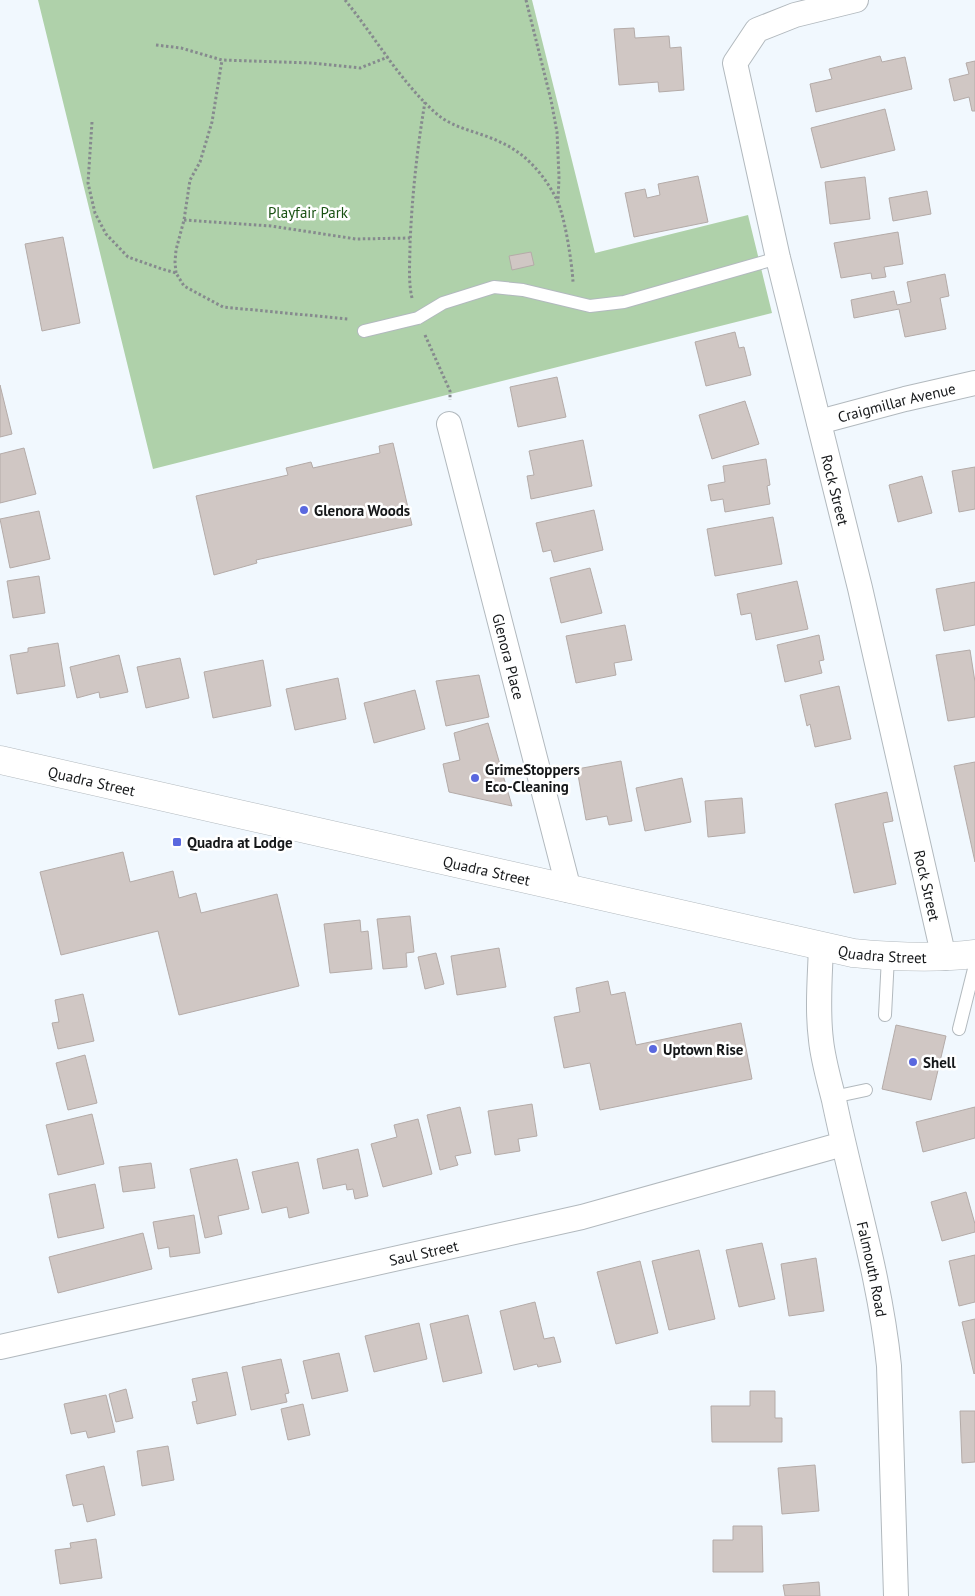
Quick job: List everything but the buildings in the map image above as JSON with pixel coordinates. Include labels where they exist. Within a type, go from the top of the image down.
[{"type":"main road","name":"Quadra Street","points":[[0,760],[853,953],[944,958],[975,954]]},
{"type":"street","name":"Rock Street","points":[[856,0],[795,15],[757,30],[735,63],[778,258],[860,588],[944,958]]},
{"type":"street","name":"Craigmillar Avenue","points":[[819,422],[975,383]]},
{"type":"street","name":"Glenora Place","points":[[449,424],[569,890]]},
{"type":"street","name":"Falmouth Road","points":[[821,946],[819,997],[821,1040],[843,1144],[879,1293],[885,1329],[889,1366],[896,1596]]},
{"type":"street","name":"Saul Street","points":[[0,1347],[582,1217],[843,1144]]},
{"type":"lane","points":[[364,331],[418,318],[443,303],[494,287],[523,290],[590,306],[624,302],[778,258]]},
{"type":"lane","points":[[885,1015],[888,956]]},
{"type":"lane","points":[[959,1028],[975,965]]},
{"type":"lane","points":[[833,1097],[866,1090]]},
{"type":"path","points":[[345,0],[405,80],[425,102],[449,123],[502,142],[537,168],[558,202],[563,218],[573,273],[575,303]]},
{"type":"path","points":[[526,0],[557,132],[558,202]]},
{"type":"path","points":[[156,45],[181,48],[222,60],[312,63],[360,68],[388,57]]},
{"type":"path","points":[[222,60],[212,122],[200,162],[190,180],[184,220],[174,262],[176,273],[184,286],[223,307],[348,319],[364,331]]},
{"type":"path","points":[[425,102],[419,134],[411,217],[411,296],[418,318],[450,391]]},
{"type":"path","points":[[92,122],[88,183],[95,213],[106,234],[128,257],[176,273]]},
{"type":"path","points":[[184,220],[272,226],[356,239],[410,238]]},
{"type":"green space","name":"Playfair Park","points":[[38,0],[532,0],[595,253],[748,215],[772,313],[153,469]]},
{"type":"place","name":"Glenora Woods","points":[[304,510]]},
{"type":"place","name":"GrimeStoppers Eco-Cleaning","points":[[475,778]]},
{"type":"place","name":"Quadra at Lodge","points":[[177,842]]},
{"type":"place","name":"Uptown Rise","points":[[653,1049]]},
{"type":"place","name":"Shell","points":[[913,1062]]}]
